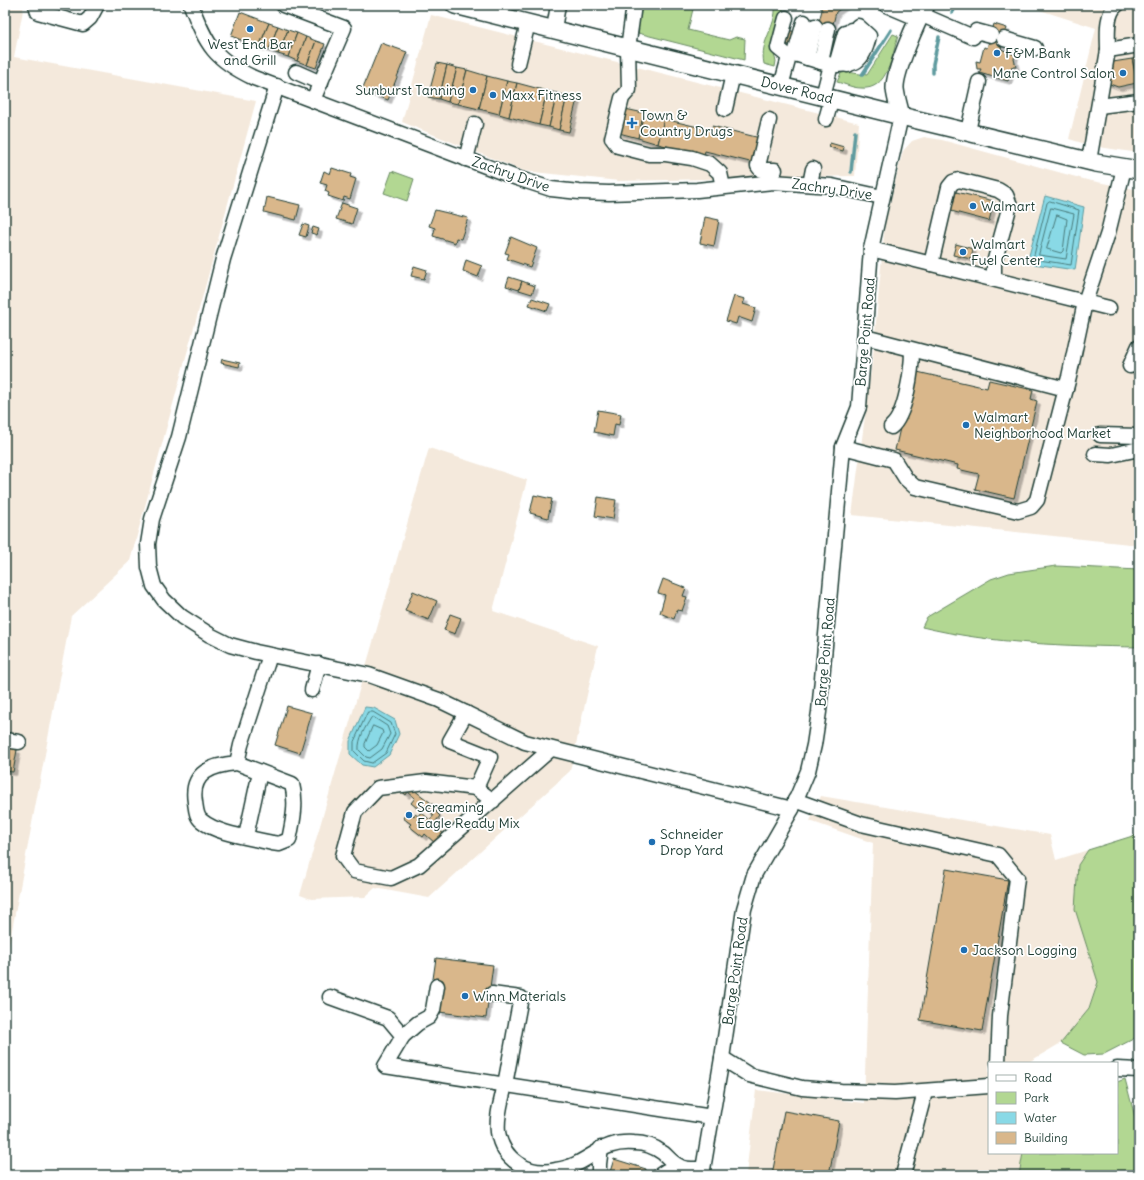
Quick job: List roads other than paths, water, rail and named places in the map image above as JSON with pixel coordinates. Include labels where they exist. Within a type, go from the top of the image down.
[{"type":"main road","name":"Dover Road","points":[[455,5],[901,116],[1089,161],[1131,169]]},
{"type":"main road","points":[[901,116],[895,87],[906,49],[922,13]]},
{"type":"street","points":[[36,5],[38,12],[83,24],[90,18],[97,5]]},
{"type":"street","name":"Zachry Drive","points":[[191,5],[203,34],[214,52],[233,68],[466,159],[551,189],[609,192],[723,187],[773,182],[832,186],[882,197]]},
{"type":"street","points":[[283,5],[344,28],[313,100]]},
{"type":"street","points":[[554,30],[558,5]]},
{"type":"street","points":[[634,5],[628,48],[629,90],[622,98],[612,138],[618,146],[649,154],[666,154],[692,158],[710,164],[720,173],[723,187]]},
{"type":"street","points":[[886,5],[922,13],[975,34],[997,37],[1035,48]]},
{"type":"street","points":[[1089,161],[1108,50],[1107,27],[1114,7],[1117,5]]},
{"type":"street","points":[[518,64],[528,23]]},
{"type":"street","points":[[814,60],[805,23],[814,60],[827,97],[826,119]]},
{"type":"street","points":[[781,86],[851,30],[869,36],[867,46],[859,60],[814,60]]},
{"type":"street","points":[[1108,50],[1139,45]]},
{"type":"street","points":[[296,72],[321,83]]},
{"type":"street","points":[[724,109],[733,74]]},
{"type":"street","points":[[968,131],[979,82]]},
{"type":"street","points":[[277,86],[223,259],[179,437],[152,519],[148,544],[149,567],[154,586],[164,600],[182,617],[210,635],[230,645],[369,675],[391,682],[439,700],[525,742],[793,805],[862,824],[998,855],[1017,878],[1000,1016],[998,1062]]},
{"type":"street","points":[[1099,106],[1139,101]]},
{"type":"street","name":"Barge Point Road","points":[[702,1172],[722,1058],[744,909],[754,875],[793,805],[808,771],[814,745],[819,712],[843,447],[859,407],[871,249],[901,116]]},
{"type":"street","points":[[769,120],[758,166],[761,170],[775,170]]},
{"type":"street","points":[[466,159],[475,124]]},
{"type":"street","points":[[810,184],[814,169]]},
{"type":"street","points":[[843,447],[894,460],[906,479],[915,487],[1018,511],[1031,507],[1037,500],[1066,389],[1086,302],[1108,233],[1131,169]]},
{"type":"street","points":[[931,264],[949,187],[953,182],[960,180],[998,190],[1006,195],[1010,205],[994,263],[994,279]]},
{"type":"street","points":[[871,249],[1109,308]]},
{"type":"street","points":[[865,337],[1066,389]]},
{"type":"street","points":[[1130,366],[1139,346]]},
{"type":"street","points":[[891,427],[899,419],[912,367],[912,350]]},
{"type":"street","points":[[1100,436],[1139,436]]},
{"type":"street","points":[[1095,454],[1111,455],[1139,449]]},
{"type":"street","points":[[237,763],[241,745],[270,654]]},
{"type":"street","points":[[312,690],[319,664]]},
{"type":"street","points":[[466,713],[450,741],[490,757],[476,788]]},
{"type":"street","points":[[5,740],[19,742]]},
{"type":"street","points":[[493,801],[476,788],[426,782],[378,788],[355,812],[343,856],[354,871],[391,878],[419,865],[493,801],[551,749]]},
{"type":"street","points":[[237,763],[292,784],[295,795],[294,816],[289,840],[279,844],[213,828],[201,821],[196,813],[193,794],[196,783],[206,771],[219,765],[237,763]]},
{"type":"street","points":[[246,836],[260,772]]},
{"type":"street","points":[[437,986],[433,1010],[429,1017],[418,1023],[403,1036],[386,1066],[712,1118]]},
{"type":"street","points":[[492,994],[520,998],[498,1116],[498,1132],[502,1145],[521,1167],[535,1173],[556,1173],[576,1164],[601,1148],[615,1143],[635,1143],[652,1147],[680,1167],[702,1172]]},
{"type":"street","points":[[330,997],[388,1018],[403,1036]]},
{"type":"street","points":[[722,1058],[749,1075],[802,1088],[841,1091],[925,1092],[988,1086]]},
{"type":"street","points":[[1118,1069],[1138,1068]]},
{"type":"street","points":[[903,1175],[925,1092]]},
{"type":"street","points":[[599,1175],[601,1148]]},
{"type":"street","points":[[660,1175],[666,1171],[680,1167]]},
{"type":"water","points":[[1045,196],[1084,207],[1075,270],[1027,263]]},
{"type":"water","points":[[365,707],[374,708],[395,720],[399,734],[389,755],[373,767],[362,765],[350,754],[350,741]]},
{"type":"waterway","points":[[952,13],[957,5]]},
{"type":"waterway","points":[[862,75],[891,30]]},
{"type":"waterway","points":[[933,73],[933,64],[939,37]]},
{"type":"waterway","points":[[851,172],[855,132]]},
{"type":"place","name":"West End Bar and Grill","points":[[250,29]]},
{"type":"place","name":"F&M Bank","points":[[997,53]]},
{"type":"place","name":"Mane Control Salon","points":[[1123,73]]},
{"type":"place","name":"Sunburst Tanning","points":[[473,90]]},
{"type":"place","name":"Maxx Fitness","points":[[493,95]]},
{"type":"place","name":"Town & Country Drugs","points":[[632,123]]},
{"type":"place","name":"Walmart","points":[[973,206]]},
{"type":"place","name":"Walmart Fuel Center","points":[[963,252]]},
{"type":"place","name":"Walmart Neighborhood Market","points":[[966,425]]},
{"type":"place","name":"Screaming Eagle Ready Mix","points":[[409,815]]},
{"type":"place","name":"Schneider Drop Yard","points":[[652,842]]},
{"type":"place","name":"Jackson Logging","points":[[964,950]]},
{"type":"place","name":"Winn Materials","points":[[465,996]]}]
